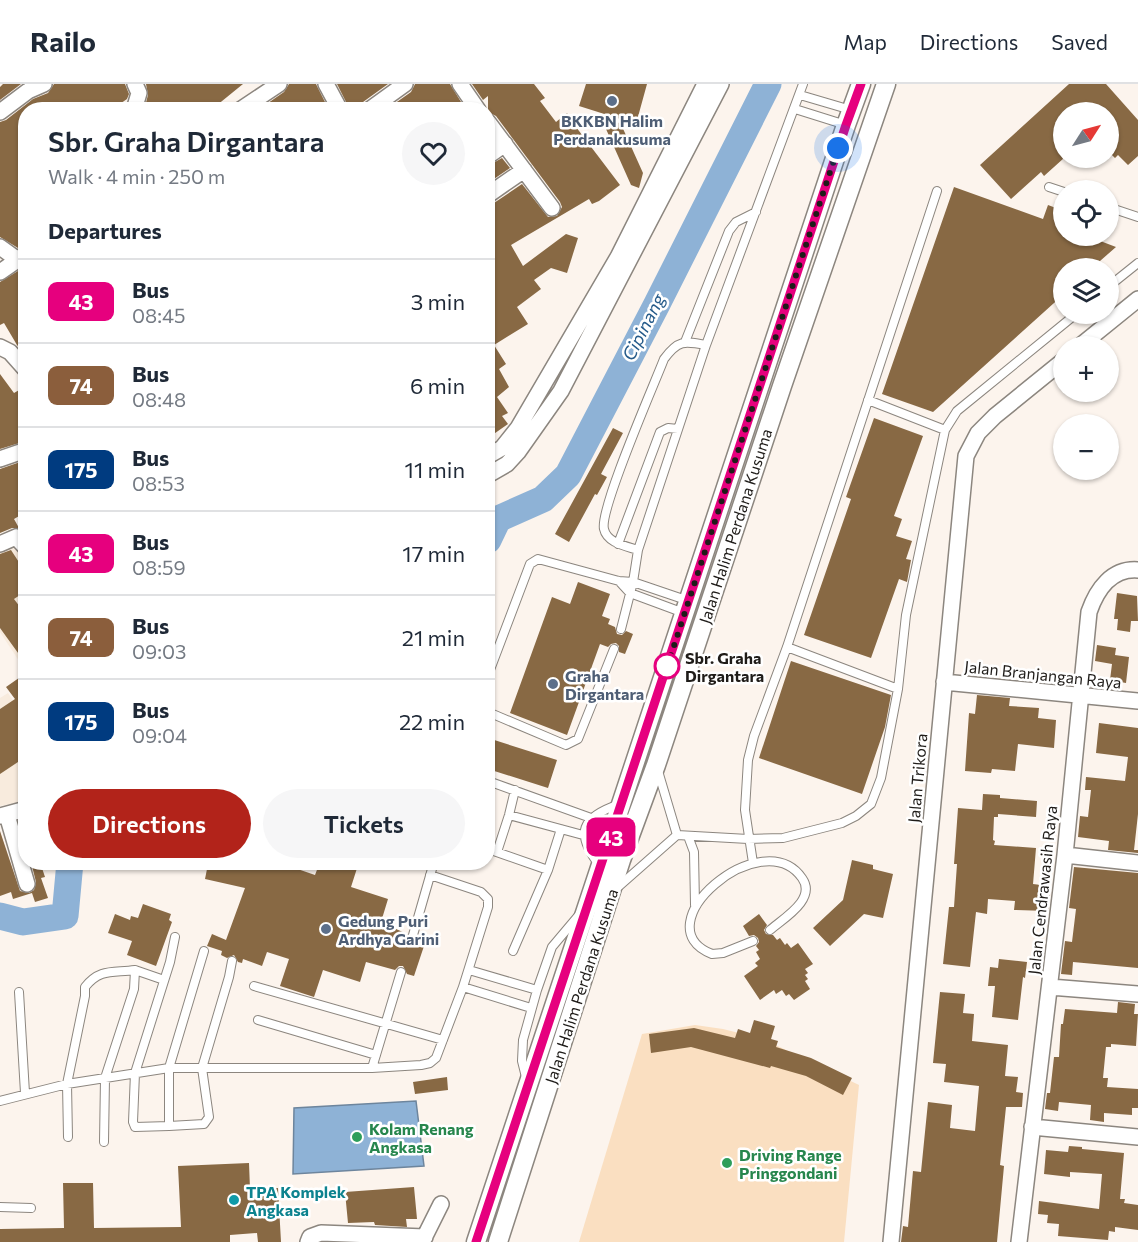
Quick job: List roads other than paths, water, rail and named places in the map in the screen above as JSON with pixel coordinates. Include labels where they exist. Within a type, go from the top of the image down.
[{"type":"street","points":[[0,112],[28,92],[44,84]]},
{"type":"street","points":[[135,84],[139,93],[136,102]]},
{"type":"street","points":[[252,102],[279,84]]},
{"type":"street","points":[[326,84],[336,102]]},
{"type":"street","points":[[380,102],[405,84]]},
{"type":"street","points":[[460,84],[472,102]]},
{"type":"street","points":[[495,471],[507,464],[518,453],[561,391],[663,180],[705,84]]},
{"type":"street","points":[[495,452],[518,428],[721,84]]},
{"type":"street","name":"Jalan Halim Perdana Kusuma","points":[[476,1242],[848,117],[861,84]]},
{"type":"street","name":"Jalan Halim Perdana Kusuma","points":[[498,1242],[621,860],[656,765],[782,386],[886,84]]},
{"type":"street","points":[[495,131],[552,208]]},
{"type":"street","points":[[495,151],[506,144]]},
{"type":"street","points":[[495,190],[524,170]]},
{"type":"street","points":[[0,247],[18,255]]},
{"type":"street","points":[[0,272],[18,260]]},
{"type":"street","points":[[1092,336],[1138,299]]},
{"type":"street","points":[[0,346],[18,361]]},
{"type":"street","name":"Jalan Trikora","points":[[891,1242],[966,456],[978,433],[995,416],[1053,369]]},
{"type":"street","points":[[0,459],[18,453]]},
{"type":"street","points":[[0,544],[16,537],[18,539]]},
{"type":"street","name":"Jalan Cendrawasih Raya","points":[[1019,1242],[1065,855],[1089,612],[1094,599],[1109,579],[1118,573],[1138,570]]},
{"type":"street","name":"Jalan Branjangan Raya","points":[[944,682],[1138,701]]},
{"type":"street","points":[[18,811],[3,815],[18,858]]},
{"type":"street","points":[[1065,855],[1138,863]]},
{"type":"street","points":[[22,870],[27,884]]},
{"type":"street","points":[[1050,987],[1138,994]]},
{"type":"street","points":[[1032,1127],[1138,1137]]},
{"type":"street","points":[[308,1242],[310,1237],[321,1233],[358,1238],[423,1239],[441,1204]]},
{"type":"lane","points":[[621,629],[633,582],[638,550],[706,345],[803,84]]},
{"type":"lane","points":[[800,95],[848,117]]},
{"type":"lane","points":[[795,109],[848,117]]},
{"type":"lane","points":[[1049,187],[1053,188]]},
{"type":"lane","points":[[753,863],[745,810],[748,760],[754,736],[787,648],[937,191]]},
{"type":"lane","points":[[1119,211],[1138,217]]},
{"type":"lane","points":[[685,342],[729,231],[736,222],[756,212]]},
{"type":"lane","points":[[1119,278],[1138,263]]},
{"type":"lane","points":[[612,893],[677,835],[748,839],[783,838],[842,823],[856,816],[871,804],[881,778],[898,689],[906,615],[945,430],[957,411],[1064,324]]},
{"type":"lane","points":[[638,550],[618,544],[604,531],[603,524],[611,494],[664,359],[673,348],[685,342],[706,345]]},
{"type":"lane","points":[[868,400],[945,430]]},
{"type":"lane","points":[[618,544],[660,432],[668,428],[678,429]]},
{"type":"lane","points":[[495,657],[532,561],[538,559],[619,581],[633,582],[687,607]]},
{"type":"lane","points":[[619,581],[630,593],[687,607]]},
{"type":"lane","points":[[787,648],[898,689]]},
{"type":"lane","points":[[495,715],[566,745],[575,741],[578,739],[614,650]]},
{"type":"lane","points":[[656,765],[677,835]]},
{"type":"lane","points":[[495,784],[591,818]]},
{"type":"lane","points":[[515,790],[496,852],[548,870]]},
{"type":"lane","points":[[601,867],[585,844],[583,835],[586,826],[599,812],[622,804]]},
{"type":"lane","points":[[509,815],[583,835]]},
{"type":"lane","points":[[513,951],[548,870],[561,829]]},
{"type":"lane","points":[[688,836],[694,852],[695,906],[690,921],[695,943],[712,954],[723,953],[753,941]]},
{"type":"lane","points":[[695,906],[706,892],[728,876],[753,863],[772,861],[783,863],[798,873],[806,884],[806,895],[770,930]]},
{"type":"lane","points":[[413,935],[432,870]]},
{"type":"lane","points":[[0,1101],[67,1084],[168,1068],[372,1068],[426,1065],[436,1058],[464,987],[488,907],[488,899],[481,892],[430,875]]},
{"type":"lane","points":[[528,1087],[522,1052],[523,1040],[537,990],[552,947],[572,921],[588,907]]},
{"type":"lane","points":[[175,937],[135,1073],[133,1122],[135,1127],[204,1124],[209,1117],[202,1068],[232,961]]},
{"type":"lane","points":[[169,1126],[168,1068],[204,951]]},
{"type":"lane","points":[[68,1137],[67,1084],[85,987],[91,980],[105,972],[135,970],[164,980]]},
{"type":"lane","points":[[104,1142],[105,1078],[134,988],[135,970]]},
{"type":"lane","points":[[469,970],[537,990]]},
{"type":"lane","points":[[372,1068],[401,972]]},
{"type":"lane","points":[[254,986],[385,1026],[443,1040]]},
{"type":"lane","points":[[464,987],[531,1008]]},
{"type":"lane","points":[[19,992],[25,1093]]},
{"type":"lane","points":[[258,1020],[376,1055]]},
{"type":"lane","points":[[0,1207],[31,1208]]},
{"type":"water","name":"Kolam Renang Angkasa","points":[[416,1101],[424,1166],[293,1174],[294,1108]]},
{"type":"waterway","name":"Cipinang","points":[[495,525],[498,519],[543,499],[568,475],[768,84]]},
{"type":"waterway","name":"Cipinang","points":[[0,916],[23,922],[65,916],[69,870]]},
{"type":"place","name":"BKKBN Halim Perdanakusuma","points":[[612,101]]},
{"type":"place","name":"Sbr. Graha Dirgantara","points":[[667,666]]},
{"type":"place","name":"Graha Dirgantara","points":[[553,684]]},
{"type":"place","name":"Gedung Puri Ardhya Garini","points":[[326,929]]},
{"type":"place","name":"Kolam Renang Angkasa","points":[[357,1137]]},
{"type":"place","name":"Driving Range Pringgondani","points":[[727,1163]]},
{"type":"place","name":"TPA Komplek Angkasa","points":[[234,1200]]}]
